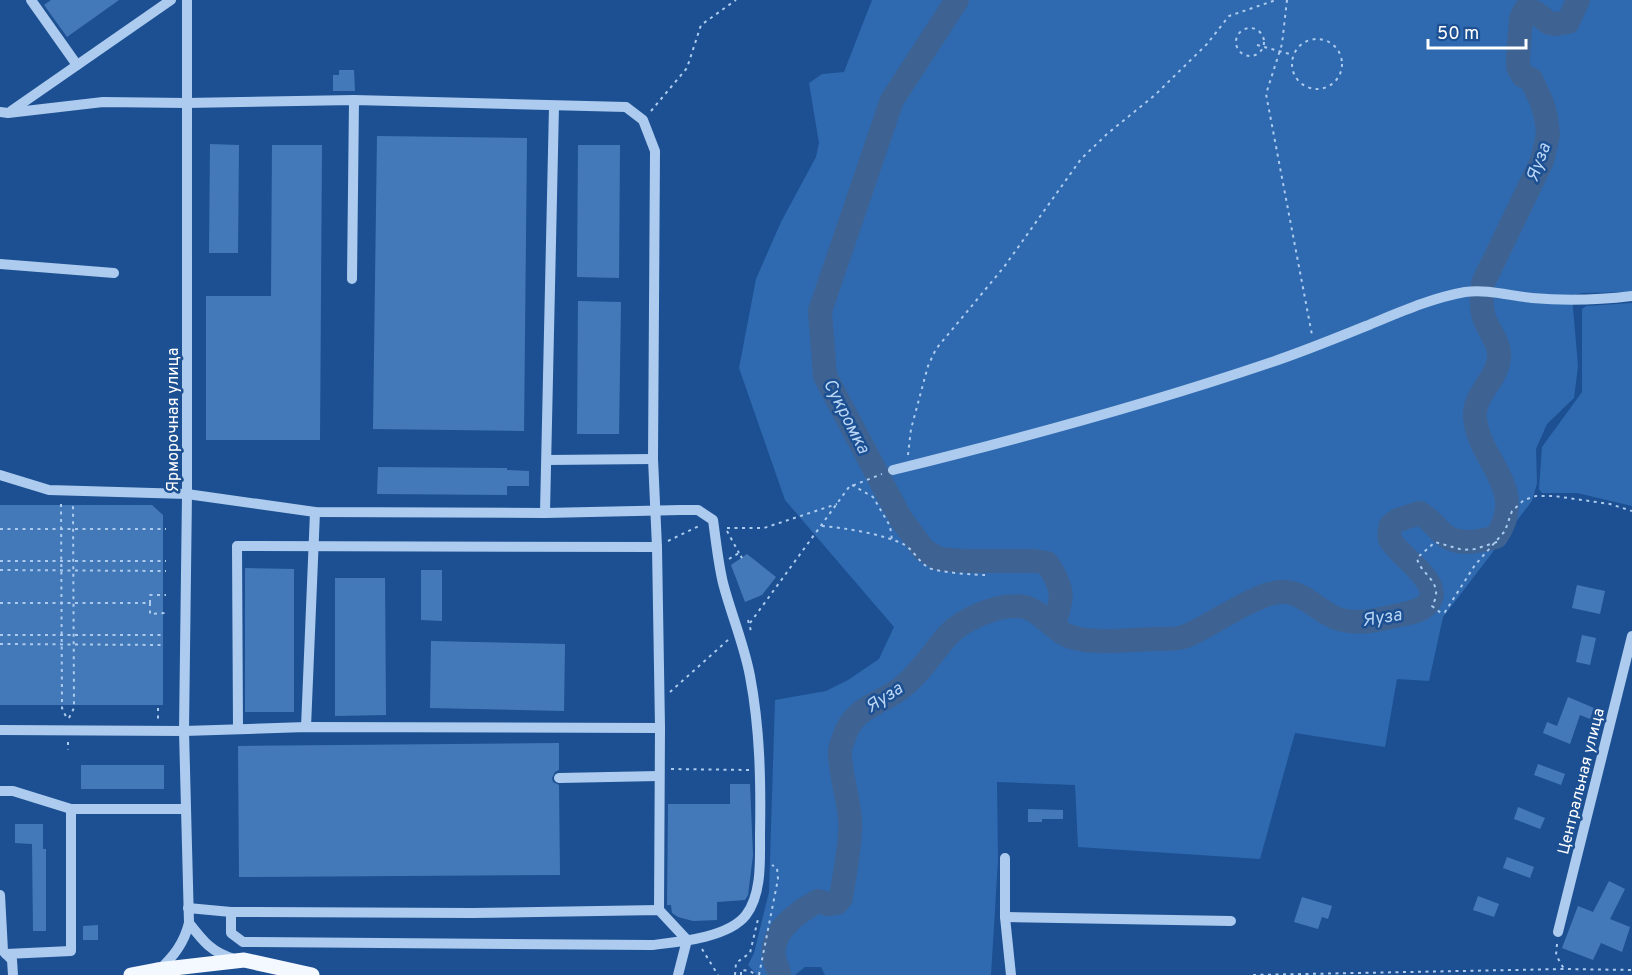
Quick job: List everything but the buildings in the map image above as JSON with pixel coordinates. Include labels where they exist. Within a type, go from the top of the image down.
[{"type":"main road","points":[[131,975],[237,960],[312,975]]},
{"type":"street","points":[[31,0],[77,65]]},
{"type":"street","points":[[4,112],[171,0]]},
{"type":"street","name":"Ярморочная улица","points":[[187,0],[187,494],[184,731],[189,923]]},
{"type":"street","points":[[4,112],[103,102],[186,104],[354,100],[626,108],[643,120],[655,151],[653,459],[656,511],[662,544],[659,910]]},
{"type":"street","points":[[352,279],[354,100]]},
{"type":"street","points":[[545,513],[554,106]]},
{"type":"street","points":[[0,264],[114,273]]},
{"type":"street","points":[[893,470],[1016,439],[1223,378],[1314,347],[1407,309],[1467,292],[1496,292],[1524,298],[1551,300],[1632,296]]},
{"type":"street","points":[[547,460],[653,459]]},
{"type":"street","points":[[0,476],[50,490],[187,494],[315,512],[545,513],[698,510],[713,520],[723,583],[749,673],[755,706],[760,770],[760,847],[756,893],[746,915],[740,921],[725,930],[692,939],[652,945],[243,942],[231,933],[231,912]]},
{"type":"street","points":[[306,727],[315,512]]},
{"type":"street","points":[[238,729],[237,546],[662,544]]},
{"type":"street","name":"Центральная улица","points":[[1558,932],[1632,636]]},
{"type":"street","points":[[0,730],[184,731],[306,727],[660,728]]},
{"type":"street","points":[[559,778],[659,776]]},
{"type":"street","points":[[0,791],[13,792],[71,809],[186,809]]},
{"type":"street","points":[[3,952],[71,951],[71,809]]},
{"type":"street","points":[[1005,858],[1005,917],[1011,975]]},
{"type":"street","points":[[0,895],[3,952],[12,960],[13,975]]},
{"type":"street","points":[[188,908],[231,912],[473,913],[659,910],[692,939]]},
{"type":"street","points":[[1005,917],[1231,921]]},
{"type":"street","points":[[189,923],[203,942],[219,955],[237,960]]},
{"type":"street","points":[[159,970],[171,959],[186,937],[189,923]]},
{"type":"street","points":[[678,975],[692,939]]},
{"type":"path","points":[[643,120],[687,68],[701,25],[736,0]]},
{"type":"path","points":[[909,466],[908,444],[911,429],[928,366],[936,349],[1004,267],[1081,159],[1107,134],[1163,88],[1208,44],[1229,16],[1275,0]]},
{"type":"path","points":[[1287,0],[1280,52],[1266,94],[1309,321]]},
{"type":"path","points":[[1257,29],[1263,37],[1264,47],[1254,56],[1245,56],[1236,46],[1236,37],[1242,30],[1257,29]]},
{"type":"path","points":[[1311,39],[1327,40],[1334,44],[1342,58],[1341,74],[1330,87],[1312,89],[1297,81],[1291,64],[1293,56],[1303,42],[1311,39]]},
{"type":"path","points":[[1257,45],[1293,56]]},
{"type":"path","points":[[669,681],[669,693],[737,632],[750,624],[854,484],[893,470]]},
{"type":"path","points":[[854,484],[873,497],[890,526],[892,540]]},
{"type":"path","points":[[1497,542],[1463,550],[1435,542],[1422,553],[1417,558],[1418,563],[1433,582],[1436,591],[1436,599],[1432,606],[1441,613],[1445,612],[1475,565],[1497,542],[1505,531],[1512,511],[1524,500],[1536,496],[1582,500],[1610,504],[1632,511]]},
{"type":"path","points":[[61,504],[63,708],[68,721],[74,708],[73,504]]},
{"type":"path","points":[[738,552],[725,528],[764,528],[837,504]]},
{"type":"path","points":[[662,544],[713,520]]},
{"type":"path","points":[[822,526],[849,529],[892,540],[906,546],[931,569],[985,575]]},
{"type":"path","points":[[0,529],[166,529]]},
{"type":"path","points":[[0,561],[166,561]]},
{"type":"path","points":[[0,570],[166,571]]},
{"type":"path","points":[[166,595],[150,595],[150,614],[166,614]]},
{"type":"path","points":[[0,603],[150,603]]},
{"type":"path","points":[[0,635],[165,635]]},
{"type":"path","points":[[0,644],[165,645]]},
{"type":"path","points":[[670,769],[760,770]]},
{"type":"path","points":[[741,975],[741,970],[746,970],[757,975],[778,879],[777,868],[766,863]]},
{"type":"path","points":[[1558,932],[1556,955],[1564,969]]},
{"type":"path","points":[[692,939],[718,975]]},
{"type":"path","points":[[1253,975],[1564,969],[1632,970]]},
{"type":"shaded area","points":[[872,0],[1632,0],[1632,292],[1582,293],[1572,296],[1578,366],[1574,398],[1547,424],[1536,449],[1537,483],[1532,501],[1443,617],[1429,681],[1397,679],[1385,747],[1295,733],[1260,859],[1078,847],[1075,785],[997,782],[998,860],[991,975],[825,975],[821,967],[805,967],[795,975],[757,975],[748,965],[754,953],[769,892],[775,700],[826,691],[848,680],[879,659],[894,627],[785,500],[739,368],[756,279],[781,222],[816,157],[819,143],[809,83],[822,74],[844,72]]},
{"type":"shaded area","points":[[1632,303],[1632,506],[1577,493],[1542,493],[1539,489],[1542,447],[1582,392],[1582,309],[1586,306]]},
{"type":"waterway","name":"Сукромка","points":[[957,0],[892,100],[820,311],[825,376],[901,519],[924,550],[939,559],[1047,563],[1059,586],[1061,600],[1053,624]]},
{"type":"waterway","name":"Яуза","points":[[779,975],[774,948],[776,939],[787,923],[818,901],[828,904],[837,903],[841,898],[850,828],[840,751],[849,726],[862,711],[906,684],[923,667],[948,635],[961,624],[988,611],[1015,606],[1036,612],[1060,631],[1075,638],[1109,641],[1175,639],[1197,631],[1251,602],[1277,592],[1294,593],[1323,611],[1345,621],[1372,621],[1420,610],[1429,602],[1432,594],[1425,577],[1390,539],[1391,525],[1398,520],[1420,513],[1453,540],[1475,542],[1496,537],[1505,520],[1507,504],[1505,490],[1484,448],[1475,417],[1475,409],[1481,394],[1494,373],[1499,358],[1497,343],[1482,311],[1483,283],[1542,161],[1548,135],[1542,103],[1531,79],[1523,76],[1518,67],[1521,18],[1525,10],[1529,10],[1549,23],[1568,22],[1578,0]]}]
